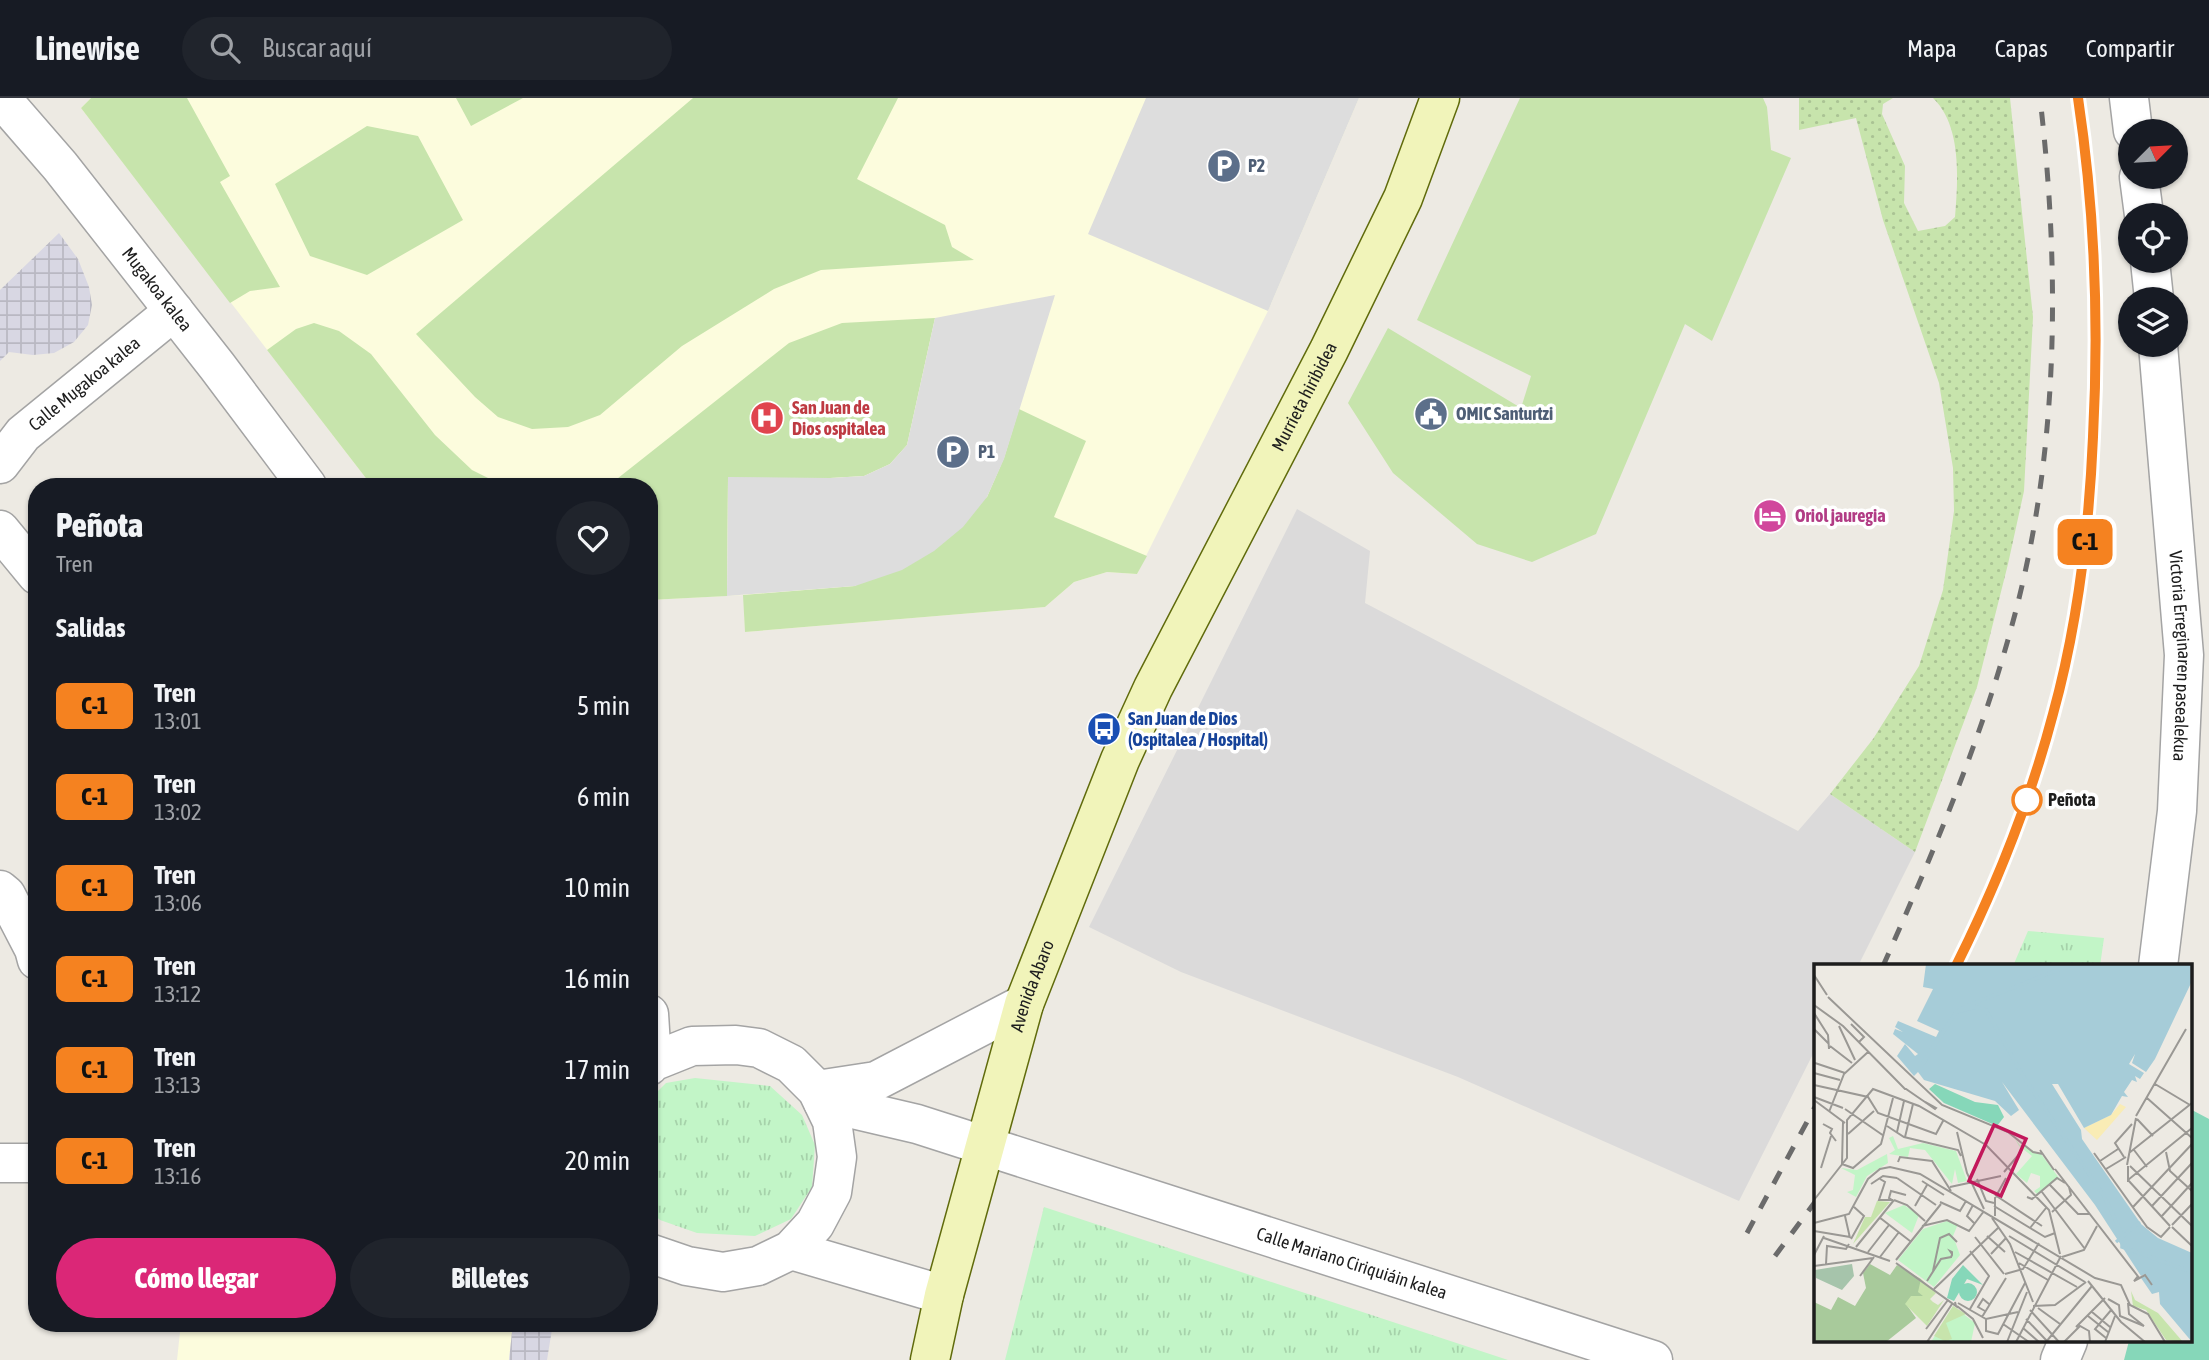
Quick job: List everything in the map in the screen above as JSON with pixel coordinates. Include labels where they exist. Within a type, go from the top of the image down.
[{"type":"street","name":"Murrieta hiribidea","points":[[1153,688],[1335,338],[1403,198],[1440,98]]},
{"type":"street","points":[[2129,98],[2132,119]]},
{"type":"street","name":"Mugakoa kalea","points":[[5,103],[60,166],[301,478]]},
{"type":"street","name":"Calle Mugakoa kalea","points":[[0,464],[23,434],[174,311]]},
{"type":"street","name":"Victoria Erreginaren pasealekua","points":[[2158,964],[2177,811],[2184,655],[2159,357]]},
{"type":"street","points":[[0,530],[28,564]]},
{"type":"street","name":"Avenida Abaro","points":[[930,1360],[944,1295],[1024,1004],[1120,760],[1153,688]]},
{"type":"street","points":[[0,890],[6,895],[28,937]]},
{"type":"street","points":[[820,1096],[876,1081],[1024,1004]]},
{"type":"street","points":[[658,1061],[691,1046],[736,1045],[760,1048],[791,1064],[820,1096],[832,1121],[837,1157],[832,1192],[816,1224],[790,1250],[758,1266],[723,1272],[687,1266],[658,1254]]},
{"type":"street","name":"Calle Mariano Ciriquiáin kalea","points":[[820,1096],[917,1124],[1653,1360]]},
{"type":"street","points":[[0,1163],[28,1163]]},
{"type":"street","points":[[790,1250],[944,1295]]},
{"type":"street","points":[[2060,1360],[2068,1342]]},
{"type":"shaded area","name":"San Juan de Dios ospitalea","points":[[91,98],[1359,98],[1268,311],[1137,574],[1107,572],[1074,582],[1045,607],[745,632],[744,595],[658,600],[658,478],[366,478],[81,108]]},
{"type":"shaded area","name":"P2","points":[[1146,98],[1359,98],[1268,311],[1088,234]]},
{"type":"shaded area","points":[[59,233],[78,259],[89,287],[92,305],[88,325],[74,342],[54,353],[33,355],[9,352],[0,361],[0,290]]},
{"type":"shaded area","name":"P1","points":[[1055,295],[1004,459],[987,497],[963,527],[934,551],[902,570],[855,586],[727,596],[728,477],[864,476],[890,464],[907,445],[935,318]]},
{"type":"shaded area","points":[[1297,509],[1370,551],[1365,603],[1798,831],[1830,794],[1915,852],[1859,964],[1814,964],[1814,1052],[1739,1201],[1458,1077],[1181,972],[1089,927]]},
{"type":"shaded area","points":[[180,1332],[512,1332],[509,1360],[177,1360]]},
{"type":"shaded area","points":[[512,1332],[552,1332],[547,1360],[509,1360]]},
{"type":"green space","points":[[91,98],[187,98],[230,176],[220,182],[280,287],[250,291],[230,303],[81,108]]},
{"type":"green space","points":[[456,98],[523,98],[471,126]]},
{"type":"green space","points":[[693,98],[898,98],[857,179],[945,225],[952,247],[974,260],[821,270],[774,289],[682,346],[600,415],[568,427],[532,429],[498,417],[475,397],[416,334]]},
{"type":"green space","points":[[1520,98],[1763,98],[1767,107],[1771,150],[1791,158],[1712,341],[1685,324],[1596,534],[1532,562],[1477,544],[1393,473],[1348,403],[1388,328],[1521,408],[1531,376],[1417,320]]},
{"type":"green space","points":[[1799,98],[1893,98],[1883,104],[1882,114],[1905,166],[1904,203],[1918,231],[1945,226],[1955,217],[1956,154],[1949,123],[1933,98],[2010,98],[2033,317],[2024,491],[1977,687],[1915,852],[1830,794],[1873,739],[1919,666],[1943,590],[1954,511],[1953,468],[1939,383],[1883,220],[1856,118],[1799,130]]},
{"type":"green space","points":[[367,126],[418,136],[463,220],[367,275],[310,256],[275,184]]},
{"type":"green space","points":[[935,318],[907,445],[890,464],[864,476],[728,478],[727,596],[658,600],[658,478],[618,478],[789,343],[842,323]]},
{"type":"green space","points":[[314,323],[339,331],[371,354],[435,435],[472,470],[488,478],[366,478],[267,350],[296,329]]},
{"type":"green space","points":[[1019,409],[1086,441],[1054,517],[1147,556],[1137,574],[1107,572],[1074,582],[1045,607],[745,632],[743,595],[855,586],[987,497],[1004,458]]},
{"type":"green space","points":[[2028,931],[2104,938],[2100,964],[2014,964]]},
{"type":"green space","points":[[695,1078],[770,1086],[802,1115],[815,1145],[812,1187],[791,1219],[755,1236],[697,1233],[658,1218],[658,1091],[666,1083]]},
{"type":"green space","points":[[2192,1110],[2209,1119],[2209,1360],[2124,1360],[2129,1342],[2192,1342]]},
{"type":"green space","points":[[1044,1207],[1508,1360],[1005,1360]]},
{"type":"railway","points":[[1884,964],[1973,749],[2015,614],[2030,551],[2048,422],[2052,358],[2051,227],[2040,98]]},
{"type":"railway","points":[[1957,964],[2011,843],[2034,779],[2056,703],[2083,561],[2095,429],[2097,362],[2093,230],[2078,98]]},
{"type":"railway","points":[[1747,1233],[1814,1109]]},
{"type":"railway","points":[[1775,1256],[1814,1203]]},
{"type":"train","name":"C-1","points":[[1957,964],[1995,881],[2033,784],[2066,658],[2087,529],[2096,392],[2097,287],[2093,215],[2078,98]]},
{"type":"place","name":"P2","points":[[1224,166]]},
{"type":"place","name":"OMIC Santurtzi","points":[[1431,414]]},
{"type":"place","name":"San Juan de Dios ospitalea","points":[[767,418]]},
{"type":"place","name":"P1","points":[[953,452]]},
{"type":"place","name":"Oriol jauregia","points":[[1770,516]]},
{"type":"place","name":"San Juan de Dios (Ospitalea / Hospital)","points":[[1104,729]]},
{"type":"place","name":"Peñota","points":[[2027,800]]}]
